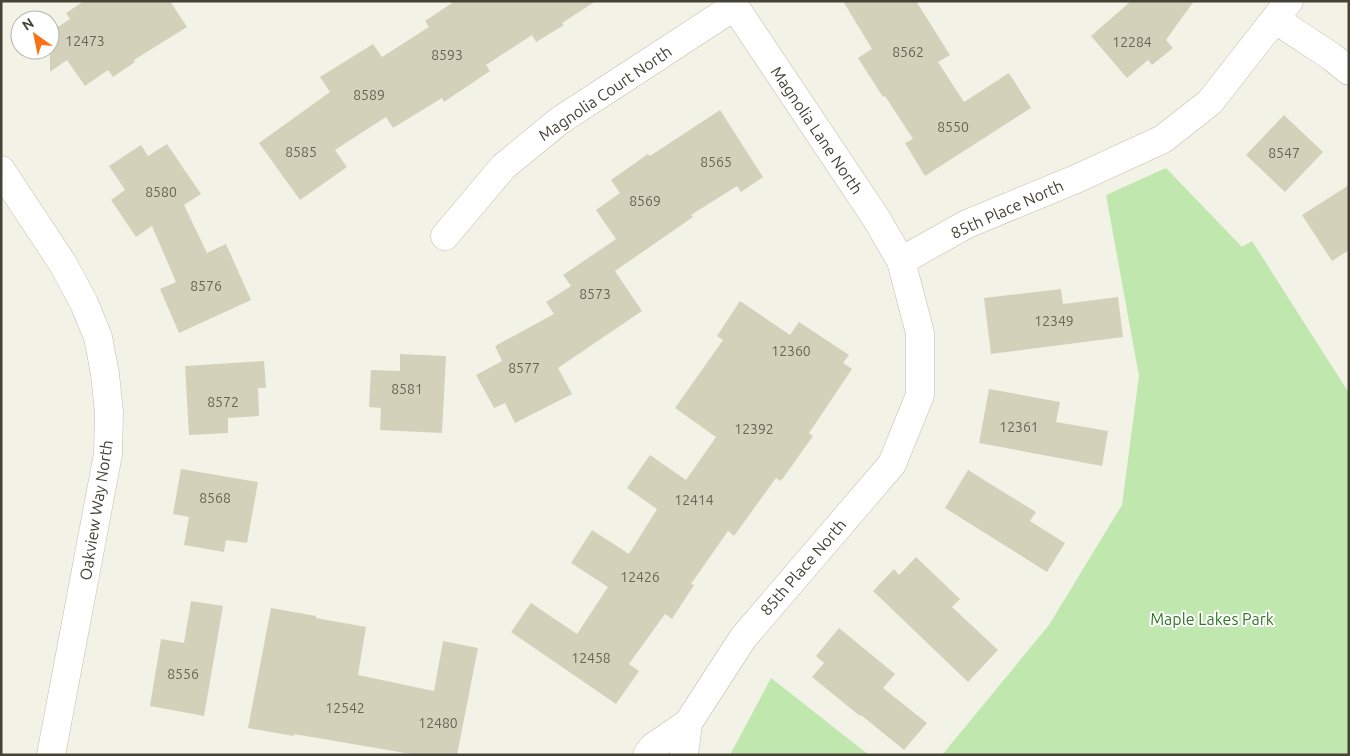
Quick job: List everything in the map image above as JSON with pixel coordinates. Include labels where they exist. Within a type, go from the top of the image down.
[{"type":"street","name":"Magnolia Court North","points":[[445,236],[503,166],[558,121],[733,4]]},
{"type":"street","name":"Magnolia Lane North","points":[[733,4],[876,218],[901,261]]},
{"type":"street","name":"85th Place North","points":[[647,755],[653,747],[688,724],[743,638],[892,464],[920,395],[920,333],[901,261],[967,224],[1076,179],[1163,139],[1210,102],[1282,11]]},
{"type":"street","points":[[1282,11],[1349,70]]},
{"type":"street","name":"Oakview Way North","points":[[1,170],[63,264],[84,303],[98,337],[105,374],[109,412],[108,454],[51,755]]},
{"type":"street","name":"85th Place North","points":[[684,755],[688,724]]},
{"type":"green space","name":"Maple Lakes Park","points":[[1166,168],[1242,247],[1252,241],[1349,393],[1349,755],[942,755],[1049,625],[1122,505],[1139,376],[1106,195]]},
{"type":"green space","points":[[771,678],[869,755],[730,755]]},
{"type":"building","points":[[84,1],[170,1],[187,27],[134,60],[135,62],[113,77],[108,70],[85,86],[67,60],[50,72],[50,60],[60,60],[60,26],[70,19],[66,13]]},
{"type":"building","points":[[455,1],[596,1],[562,23],[564,25],[536,42],[532,35],[486,65],[490,71],[444,102],[442,98],[393,128],[386,117],[335,150],[347,167],[300,200],[259,143],[330,92],[320,77],[373,44],[382,57],[429,27],[425,21]]},
{"type":"building","points":[[843,1],[916,1],[950,55],[938,62],[964,102],[1009,73],[1031,108],[925,176],[905,143],[913,139],[858,58],[872,49]]},
{"type":"building","points":[[1131,1],[1194,1],[1166,40],[1173,48],[1152,65],[1148,60],[1127,78],[1091,36]]},
{"type":"building","points":[[720,110],[763,177],[741,192],[737,186],[691,215],[693,217],[615,271],[642,311],[558,368],[572,394],[515,423],[505,403],[494,408],[476,375],[502,361],[495,346],[554,314],[546,302],[571,286],[563,275],[616,239],[596,210],[620,193],[611,180],[648,154],[650,156]]},
{"type":"building","points":[[1284,115],[1323,152],[1285,192],[1246,155]]},
{"type":"building","points":[[167,144],[201,194],[184,205],[207,253],[226,244],[251,300],[179,333],[160,289],[176,282],[152,226],[136,237],[111,200],[125,190],[109,166],[141,145],[148,156]]},
{"type":"building","points":[[1349,185],[1349,250],[1332,261],[1302,215]]},
{"type":"building","points":[[1061,289],[1063,304],[1118,297],[1123,337],[991,354],[984,298]]},
{"type":"building","points":[[740,301],[790,335],[799,322],[849,355],[843,363],[852,369],[809,433],[813,436],[781,481],[776,478],[734,536],[728,531],[691,584],[694,585],[672,619],[665,614],[629,664],[639,671],[616,704],[511,632],[531,603],[577,634],[608,587],[571,563],[592,530],[629,554],[657,509],[627,488],[650,455],[686,480],[716,437],[675,408],[723,340],[717,336]]},
{"type":"building","points":[[400,354],[446,356],[442,433],[380,430],[381,408],[369,407],[371,370],[400,371]]},
{"type":"building","points":[[264,361],[266,388],[258,388],[259,416],[228,418],[228,433],[189,435],[185,366]]},
{"type":"building","points":[[989,389],[1060,402],[1056,422],[1108,431],[1102,466],[979,443]]},
{"type":"building","points":[[181,469],[258,482],[247,543],[226,540],[224,552],[184,545],[189,517],[173,514]]},
{"type":"building","points":[[968,470],[1036,512],[1030,521],[1065,543],[1047,572],[945,508]]},
{"type":"building","points":[[916,557],[960,599],[952,607],[998,650],[968,682],[873,591],[894,569],[899,575]]},
{"type":"building","points":[[191,601],[223,606],[204,716],[150,706],[161,639],[184,643]]},
{"type":"building","points":[[271,608],[366,627],[358,675],[434,691],[443,641],[478,648],[457,755],[417,755],[248,728]]},
{"type":"building","points":[[839,628],[895,674],[883,688],[927,723],[904,750],[812,677],[824,663],[816,656]]}]
